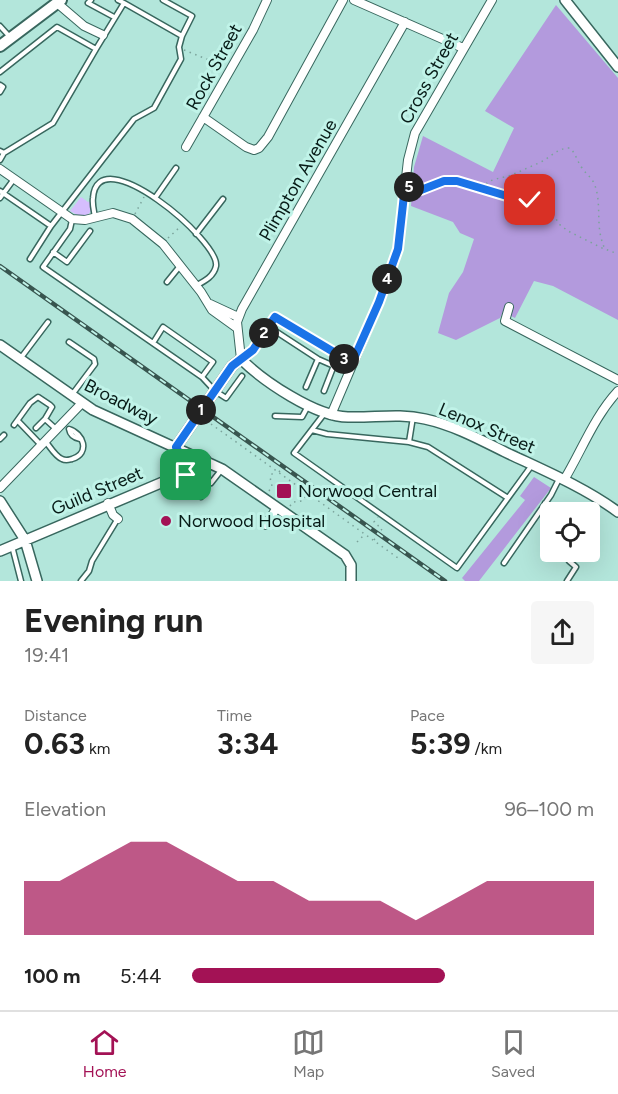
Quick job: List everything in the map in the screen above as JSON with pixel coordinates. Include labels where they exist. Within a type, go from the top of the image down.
[{"type":"main road","points":[[0,46],[58,1]]},
{"type":"street","name":"Rock Street","points":[[186,147],[267,0]]},
{"type":"street","points":[[203,117],[246,147],[254,150],[257,148],[268,137],[343,0]]},
{"type":"street","points":[[354,0],[463,48]]},
{"type":"street","name":"Cross Street","points":[[328,414],[379,302],[398,249],[408,160],[415,133],[492,0]]},
{"type":"street","points":[[566,0],[618,67]]},
{"type":"street","points":[[58,1],[79,22],[103,35]]},
{"type":"street","name":"Plimpton Avenue","points":[[241,359],[238,317],[405,22]]},
{"type":"street","points":[[0,169],[72,219],[79,221],[113,213],[132,219],[159,240],[217,315],[237,328]]},
{"type":"street","points":[[209,304],[238,317]]},
{"type":"street","points":[[509,307],[505,321],[618,380]]},
{"type":"street","name":"Broadway","points":[[1,347],[81,404],[222,469],[276,509],[341,552],[350,562],[351,581]]},
{"type":"street","points":[[176,447],[232,366],[241,359]]},
{"type":"street","name":"Lenox Street","points":[[241,359],[308,406],[328,414],[345,417],[413,417],[462,431],[562,479],[618,512]]},
{"type":"street","points":[[562,479],[579,455],[598,415],[618,391]]},
{"type":"street","points":[[0,488],[56,430],[66,426],[81,404]]},
{"type":"street","name":"Guild Street","points":[[0,550],[170,479],[180,466],[182,458],[176,447]]},
{"type":"street","points":[[170,479],[197,470],[206,460]]},
{"type":"street","points":[[0,501],[25,540],[37,581]]},
{"type":"street","points":[[108,503],[113,515],[118,519]]},
{"type":"street","points":[[267,525],[276,509]]},
{"type":"lane","points":[[91,0],[88,3],[114,17]]},
{"type":"lane","points":[[118,0],[182,36]]},
{"type":"lane","points":[[30,259],[51,226],[134,119],[153,108],[181,59],[179,47],[192,16],[163,0]]},
{"type":"lane","points":[[0,160],[2,152],[53,123],[124,3]]},
{"type":"lane","points":[[0,26],[11,38]]},
{"type":"lane","points":[[0,72],[57,27],[96,49]]},
{"type":"lane","points":[[0,85],[3,87],[0,92]]},
{"type":"lane","points":[[155,198],[176,168]]},
{"type":"lane","points":[[95,217],[93,199],[95,190],[102,181],[109,178],[119,180],[155,198],[185,222],[216,258],[216,267],[212,275],[196,286]]},
{"type":"lane","points":[[0,198],[2,192],[14,179]]},
{"type":"lane","points":[[2,192],[51,226]]},
{"type":"lane","points":[[196,234],[223,199]]},
{"type":"lane","points":[[72,219],[70,229],[43,267],[202,377],[226,399],[242,376]]},
{"type":"lane","points":[[53,252],[67,262],[90,231]]},
{"type":"lane","points":[[167,282],[180,266]]},
{"type":"lane","points":[[241,359],[253,350],[275,317],[352,363]]},
{"type":"lane","points":[[20,359],[48,322]]},
{"type":"lane","points":[[153,343],[163,327],[205,356],[213,362],[202,377]]},
{"type":"lane","points":[[268,327],[318,359],[334,366]]},
{"type":"lane","points":[[69,342],[94,359],[95,364],[71,396]]},
{"type":"lane","points":[[324,391],[338,355]]},
{"type":"lane","points":[[306,387],[318,359]]},
{"type":"lane","points":[[36,428],[52,407],[38,398],[30,402],[16,423],[44,443],[61,459],[66,460],[80,456],[83,452],[83,445],[78,435],[66,426]]},
{"type":"lane","points":[[275,416],[302,417],[308,406]]},
{"type":"lane","points":[[328,414],[294,453],[457,568],[533,465]]},
{"type":"lane","points":[[409,442],[413,417]]},
{"type":"lane","points":[[45,419],[56,430]]},
{"type":"lane","points":[[312,430],[327,434],[409,442],[428,447],[508,498]]},
{"type":"lane","points":[[211,483],[222,469]]},
{"type":"lane","points":[[170,479],[201,496],[206,491]]},
{"type":"lane","points":[[546,502],[562,479]]},
{"type":"lane","points":[[504,562],[540,510]]},
{"type":"lane","points":[[81,581],[90,571],[92,561],[118,519]]},
{"type":"lane","points":[[12,545],[21,581]]},
{"type":"lane","points":[[567,581],[576,567],[569,562]]},
{"type":"path","points":[[179,47],[231,69]]},
{"type":"path","points":[[483,189],[484,183],[489,180],[513,174],[542,162],[563,148],[570,148],[576,154],[582,169],[594,183],[598,197],[597,225],[605,249]]},
{"type":"path","points":[[405,186],[421,190],[444,181],[457,181],[510,197],[542,203],[551,210],[559,224],[568,231],[618,254]]},
{"type":"path","points":[[132,219],[147,193]]},
{"type":"path","points":[[172,234],[185,222]]},
{"type":"path","points":[[211,424],[398,558]]},
{"type":"path","points":[[279,473],[285,464]]},
{"type":"path","points":[[268,492],[272,486],[270,477],[275,470]]},
{"type":"path","points":[[289,507],[293,502],[302,501],[308,493]]},
{"type":"path","points":[[373,541],[382,529],[374,522],[380,514]]},
{"type":"path","points":[[357,542],[364,534]]},
{"type":"shaded area","points":[[556,5],[618,78],[618,320],[553,286],[534,281],[515,318],[503,312],[500,318],[456,340],[438,333],[449,293],[463,272],[474,239],[460,233],[453,222],[411,206],[414,167],[423,136],[493,172],[514,128],[485,111]]},
{"type":"shaded area","points":[[81,197],[90,201],[91,211],[87,216],[79,216],[70,211]]},
{"type":"shaded area","points":[[534,477],[551,488],[479,581],[465,581],[462,578],[525,500],[520,496]]},
{"type":"railway","points":[[0,266],[445,581]]},
{"type":"place","name":"Norwood Central","points":[[284,491]]},
{"type":"place","name":"Norwood Hospital","points":[[166,521]]},
{"type":"route","points":[[186,475],[170,479],[180,466],[182,458],[176,447],[232,366],[253,350],[275,317],[352,363],[379,302],[398,249],[405,186],[421,190],[444,181],[457,181],[510,197],[530,200]]}]
